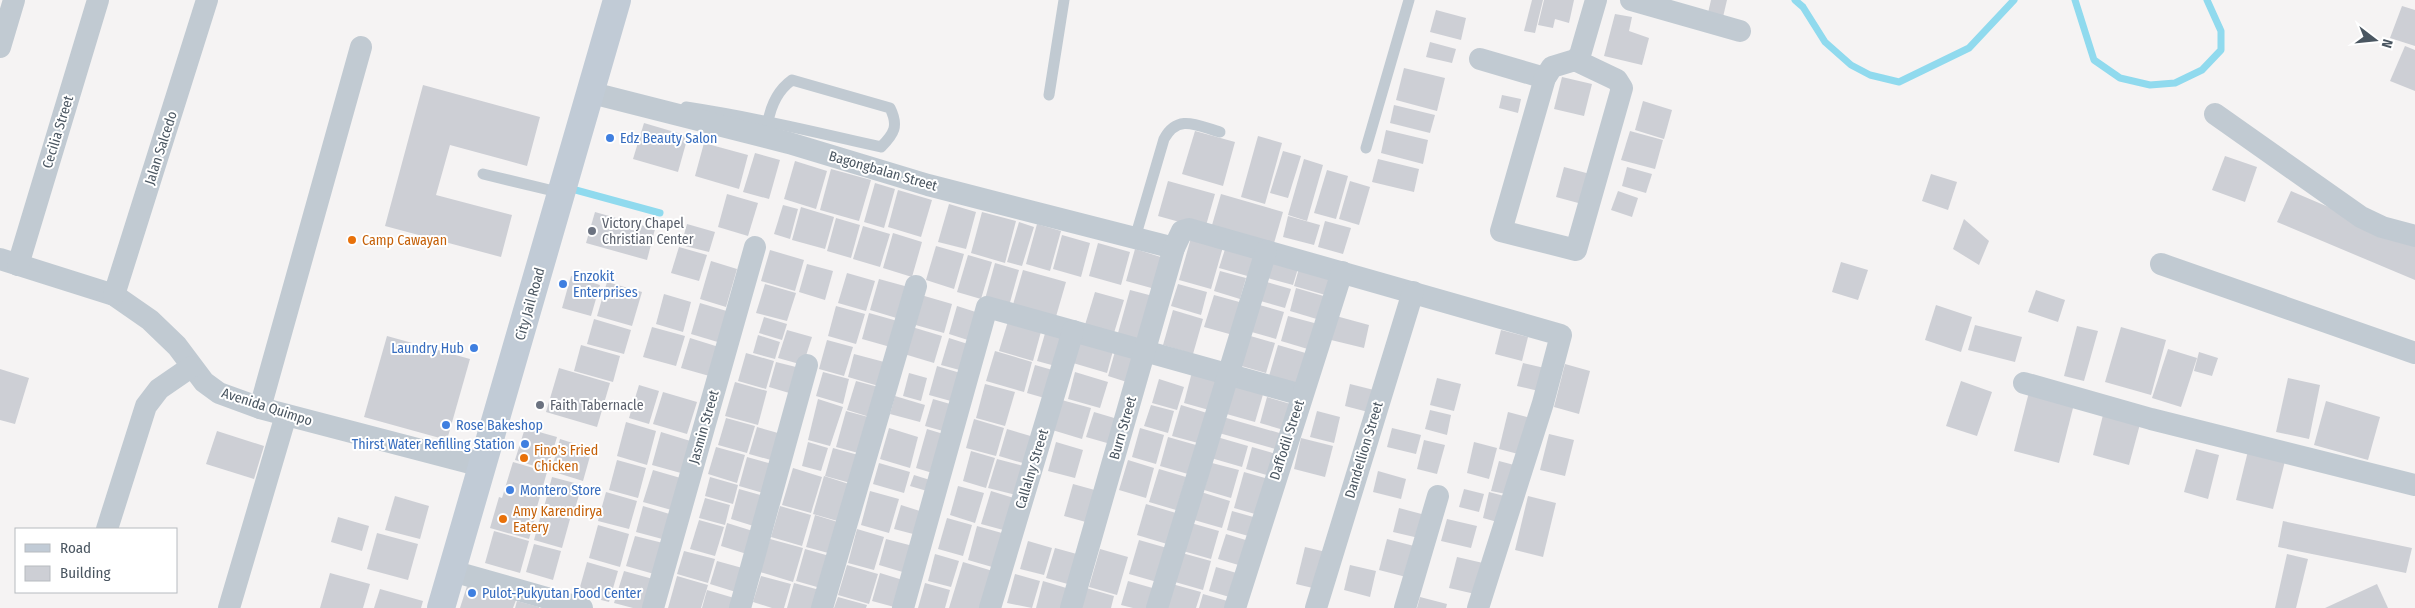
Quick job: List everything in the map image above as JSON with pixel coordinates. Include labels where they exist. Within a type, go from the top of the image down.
[{"type":"street","points":[[1,38],[14,0]]},
{"type":"street","name":"Cecilia Street","points":[[9,262],[98,0]]},
{"type":"street","name":"Jalan Salcedo","points":[[114,295],[207,0]]},
{"type":"street","name":"City Jail Road","points":[[441,608],[592,93],[617,0]]},
{"type":"street","points":[[1575,60],[1617,80],[1622,88],[1576,250],[1501,231],[1545,78],[1552,67],[1575,60],[1580,55],[1596,0]]},
{"type":"street","points":[[1631,0],[1740,31]]},
{"type":"street","points":[[260,408],[361,47]]},
{"type":"street","points":[[1480,60],[1545,78]]},
{"type":"street","name":"Bagongbalan Street","points":[[592,93],[780,141],[928,185],[1174,248]]},
{"type":"street","points":[[2215,114],[2360,217],[2382,227],[2415,236]]},
{"type":"street","points":[[1174,248],[1182,231],[1189,229],[1561,335],[1542,403],[1478,608]]},
{"type":"street","name":"Jasmin Street","points":[[653,608],[755,247]]},
{"type":"street","name":"Burn Street","points":[[1071,608],[1174,248]]},
{"type":"street","points":[[1157,608],[1266,250]]},
{"type":"street","name":"Avenida Quimpo","points":[[9,262],[114,295],[150,320],[177,346],[204,382],[219,393],[260,408],[482,466]]},
{"type":"street","points":[[2160,264],[2415,353]]},
{"type":"street","name":"Daffodil Street","points":[[1235,608],[1342,272]]},
{"type":"street","points":[[822,608],[916,286]]},
{"type":"street","name":"Dandellion Street","points":[[1316,608],[1413,292]]},
{"type":"street","points":[[903,608],[987,307],[1302,395]]},
{"type":"street","name":"Callalny Street","points":[[990,608],[1074,331]]},
{"type":"street","points":[[740,608],[807,365]]},
{"type":"street","points":[[107,528],[146,406],[160,389],[191,367]]},
{"type":"street","points":[[2024,383],[2152,419],[2415,485]]},
{"type":"street","points":[[230,608],[286,415]]},
{"type":"street","points":[[1405,608],[1438,496]]},
{"type":"street","points":[[452,571],[582,608]]},
{"type":"lane","points":[[1049,96],[1064,0]]},
{"type":"lane","points":[[1366,148],[1409,0]]},
{"type":"lane","points":[[657,109],[672,104],[768,122],[881,147],[892,136],[895,119],[890,108],[792,80],[783,86],[770,108],[768,122]]},
{"type":"lane","points":[[1136,238],[1164,139],[1170,128],[1179,123],[1191,124],[1220,132]]},
{"type":"lane","points":[[483,174],[562,193]]},
{"type":"building","points":[[1532,0],[1543,0],[1535,33],[1524,31]]},
{"type":"building","points":[[1544,0],[1574,0],[1569,23],[1555,19],[1553,28],[1538,25]]},
{"type":"building","points":[[1711,0],[1727,0],[1723,17],[1708,13]]},
{"type":"building","points":[[2402,6],[2415,10],[2415,46],[2390,38]]},
{"type":"building","points":[[1436,10],[1466,18],[1461,40],[1430,32]]},
{"type":"building","points":[[1615,14],[1632,17],[1629,31],[1649,38],[1642,65],[1604,56]]},
{"type":"building","points":[[1430,42],[1456,49],[1452,63],[1426,57]]},
{"type":"building","points":[[2405,46],[2415,50],[2415,91],[2390,81]]},
{"type":"building","points":[[1404,68],[1445,78],[1437,111],[1396,100]]},
{"type":"building","points":[[1562,77],[1592,84],[1584,116],[1554,109]]},
{"type":"building","points":[[423,85],[540,117],[527,166],[450,145],[436,195],[512,215],[501,257],[385,226]]},
{"type":"building","points":[[1502,95],[1521,99],[1518,113],[1499,108]]},
{"type":"building","points":[[1643,101],[1672,110],[1664,139],[1635,130]]},
{"type":"building","points":[[1394,105],[1435,115],[1430,133],[1390,123]]},
{"type":"building","points":[[644,123],[688,136],[678,172],[633,159]]},
{"type":"building","points":[[1386,130],[1428,140],[1423,164],[1381,153]]},
{"type":"building","points":[[1195,131],[1235,142],[1223,186],[1182,174]]},
{"type":"building","points":[[1630,131],[1663,140],[1655,169],[1621,160]]},
{"type":"building","points":[[1258,136],[1282,143],[1265,204],[1241,197]]},
{"type":"building","points":[[704,143],[748,155],[739,189],[695,176]]},
{"type":"building","points":[[1283,151],[1301,156],[1288,198],[1270,193]]},
{"type":"building","points":[[755,153],[780,160],[769,199],[743,192]]},
{"type":"building","points":[[2225,156],[2257,167],[2245,202],[2212,190]]},
{"type":"building","points":[[1304,159],[1323,165],[1307,221],[1288,215]]},
{"type":"building","points":[[1378,159],[1419,169],[1414,192],[1372,182]]},
{"type":"building","points":[[795,161],[827,171],[816,209],[784,199]]},
{"type":"building","points":[[1564,167],[1590,174],[1582,204],[1556,197]]},
{"type":"building","points":[[1627,167],[1652,174],[1646,193],[1622,186]]},
{"type":"building","points":[[831,169],[871,180],[859,221],[820,210]]},
{"type":"building","points":[[1327,170],[1348,176],[1336,219],[1314,213]]},
{"type":"building","points":[[1931,174],[1957,182],[1948,210],[1922,201]]},
{"type":"building","points":[[1168,181],[1215,194],[1205,229],[1158,216]]},
{"type":"building","points":[[1350,181],[1370,187],[1359,225],[1339,219]]},
{"type":"building","points":[[875,183],[895,189],[884,228],[864,222]]},
{"type":"building","points":[[898,190],[932,200],[921,237],[888,227]]},
{"type":"building","points":[[1618,191],[1638,198],[1632,217],[1611,210]]},
{"type":"building","points":[[2291,191],[2415,244],[2415,280],[2277,222]]},
{"type":"building","points":[[727,194],[758,203],[748,236],[718,227]]},
{"type":"building","points":[[1221,194],[1283,212],[1272,250],[1210,232]]},
{"type":"building","points":[[949,204],[976,212],[966,249],[938,242]]},
{"type":"building","points":[[783,205],[798,209],[790,239],[774,234]]},
{"type":"building","points":[[801,207],[834,217],[825,249],[792,240]]},
{"type":"building","points":[[595,212],[655,229],[647,260],[586,243]]},
{"type":"building","points":[[982,212],[1016,221],[1005,263],[971,253]]},
{"type":"building","points":[[1288,216],[1320,225],[1314,245],[1283,237]]},
{"type":"building","points":[[836,218],[860,225],[851,258],[827,251]]},
{"type":"building","points":[[1964,219],[1989,241],[1979,265],[1953,249]]},
{"type":"building","points":[[1325,221],[1351,228],[1343,254],[1318,247]]},
{"type":"building","points":[[1019,222],[1034,227],[1022,266],[1007,262]]},
{"type":"building","points":[[687,224],[715,232],[709,252],[681,245]]},
{"type":"building","points":[[1037,224],[1061,231],[1050,271],[1026,264]]},
{"type":"building","points":[[863,226],[890,234],[880,267],[853,259]]},
{"type":"building","points":[[1193,231],[1225,240],[1211,289],[1179,280]]},
{"type":"building","points":[[893,233],[922,242],[912,277],[883,268]]},
{"type":"building","points":[[1062,235],[1090,243],[1081,277],[1053,269]]},
{"type":"building","points":[[1098,243],[1130,252],[1121,285],[1089,276]]},
{"type":"building","points":[[1227,243],[1258,252],[1251,277],[1219,268]]},
{"type":"building","points":[[936,246],[964,254],[954,289],[926,280]]},
{"type":"building","points":[[679,247],[707,255],[699,281],[671,273]]},
{"type":"building","points":[[1135,249],[1164,258],[1155,289],[1126,281]]},
{"type":"building","points":[[770,250],[804,260],[795,291],[761,281]]},
{"type":"building","points":[[968,255],[992,262],[981,299],[957,292]]},
{"type":"building","points":[[1270,256],[1299,265],[1293,285],[1264,277]]},
{"type":"building","points":[[711,261],[737,269],[726,307],[700,299]]},
{"type":"building","points":[[1841,262],[1868,270],[1858,300],[1832,292]]},
{"type":"building","points":[[995,263],[1019,270],[1009,306],[985,299]]},
{"type":"building","points":[[807,264],[833,271],[825,300],[799,292]]},
{"type":"building","points":[[1300,265],[1335,274],[1329,296],[1294,286]]},
{"type":"building","points":[[1023,270],[1066,282],[1055,320],[1012,308]]},
{"type":"building","points":[[1220,271],[1246,278],[1240,299],[1214,291]]},
{"type":"building","points":[[847,273],[875,281],[866,311],[838,303]]},
{"type":"building","points":[[571,276],[600,285],[591,316],[562,308]]},
{"type":"building","points":[[879,279],[912,288],[903,320],[870,310]]},
{"type":"building","points":[[1263,281],[1291,289],[1285,308],[1257,300]]},
{"type":"building","points":[[607,282],[642,292],[632,326],[597,316]]},
{"type":"building","points":[[765,284],[796,293],[787,321],[756,313]]},
{"type":"building","points":[[1178,284],[1207,292],[1201,315],[1171,306]]},
{"type":"building","points":[[1296,288],[1327,297],[1320,320],[1290,311]]},
{"type":"building","points":[[1130,290],[1153,296],[1140,340],[1118,333]]},
{"type":"building","points":[[2036,290],[2065,300],[2058,322],[2028,312]]},
{"type":"building","points":[[1095,292],[1124,300],[1114,333],[1085,325]]},
{"type":"building","points":[[664,294],[691,302],[683,332],[656,324]]},
{"type":"building","points":[[921,295],[952,304],[944,333],[912,324]]},
{"type":"building","points":[[1214,295],[1243,303],[1233,335],[1204,327]]},
{"type":"building","points":[[700,303],[730,312],[721,343],[691,334]]},
{"type":"building","points":[[1256,304],[1284,312],[1276,339],[1248,331]]},
{"type":"building","points":[[1936,305],[1972,317],[1961,352],[1925,340]]},
{"type":"building","points":[[836,306],[865,314],[856,344],[828,336]]},
{"type":"building","points":[[957,306],[982,314],[974,342],[949,334]]},
{"type":"building","points":[[1173,310],[1203,319],[1193,354],[1163,345]]},
{"type":"building","points":[[869,313],[901,322],[894,348],[862,339]]},
{"type":"building","points":[[1288,316],[1318,324],[1311,350],[1281,341]]},
{"type":"building","points":[[1336,316],[1369,325],[1364,348],[1331,340]]},
{"type":"building","points":[[764,317],[787,324],[782,340],[759,333]]},
{"type":"building","points":[[1009,318],[1042,328],[1033,361],[999,351]]},
{"type":"building","points":[[594,319],[631,330],[624,354],[587,344]]},
{"type":"building","points":[[1975,325],[2022,337],[2015,362],[1968,350]]},
{"type":"building","points":[[2077,326],[2098,331],[2084,381],[2064,376]]},
{"type":"building","points":[[652,327],[685,336],[676,366],[643,357]]},
{"type":"building","points":[[912,327],[942,336],[934,363],[904,354]]},
{"type":"building","points":[[2121,327],[2166,340],[2151,395],[2105,382]]},
{"type":"building","points":[[787,330],[812,337],[803,365],[778,358]]},
{"type":"building","points":[[1046,330],[1068,336],[1059,367],[1037,361]]},
{"type":"building","points":[[1501,330],[1528,337],[1522,361],[1495,354]]},
{"type":"building","points":[[758,335],[780,342],[775,359],[753,353]]},
{"type":"building","points":[[1247,335],[1275,343],[1266,373],[1238,365]]},
{"type":"building","points":[[387,336],[470,359],[447,440],[364,417]]},
{"type":"building","points":[[1080,337],[1114,347],[1107,373],[1073,363]]},
{"type":"building","points":[[690,338],[722,348],[713,377],[681,368]]},
{"type":"building","points":[[949,338],[974,346],[967,372],[941,365]]},
{"type":"building","points":[[827,340],[853,347],[844,376],[819,369]]},
{"type":"building","points":[[581,345],[620,356],[613,382],[574,371]]},
{"type":"building","points":[[1278,345],[1309,354],[1300,385],[1269,376]]},
{"type":"building","points":[[1116,348],[1141,355],[1133,384],[1108,376]]},
{"type":"building","points":[[2168,349],[2197,358],[2181,407],[2152,398]]},
{"type":"building","points":[[995,351],[1032,362],[1024,392],[986,381]]},
{"type":"building","points":[[2199,352],[2218,358],[2212,376],[2194,371]]},
{"type":"building","points":[[746,353],[774,361],[766,389],[738,381]]},
{"type":"building","points":[[854,354],[888,363],[882,387],[848,377]]},
{"type":"building","points":[[776,362],[804,369],[796,395],[769,387]]},
{"type":"building","points":[[1523,363],[1549,369],[1543,392],[1517,386]]},
{"type":"building","points":[[1565,364],[1590,371],[1579,414],[1554,407]]},
{"type":"building","points":[[1035,365],[1056,371],[1048,399],[1027,393]]},
{"type":"building","points":[[937,366],[967,375],[958,403],[929,395]]},
{"type":"building","points":[[559,368],[610,383],[597,427],[546,412]]},
{"type":"building","points":[[0,369],[29,378],[15,424],[0,420]]},
{"type":"building","points":[[823,372],[849,379],[843,404],[816,396]]},
{"type":"building","points":[[1075,372],[1108,382],[1100,408],[1068,399]]},
{"type":"building","points":[[1192,372],[1218,380],[1209,410],[1184,403]]},
{"type":"building","points":[[909,373],[927,378],[921,401],[903,396]]},
{"type":"building","points":[[1437,378],[1461,384],[1454,411],[1430,405]]},
{"type":"building","points":[[2288,378],[2320,385],[2309,439],[2276,432]]},
{"type":"building","points":[[1159,379],[1184,387],[1177,410],[1152,403]]},
{"type":"building","points":[[856,381],[882,388],[873,418],[847,410]]},
{"type":"building","points":[[1961,381],[1992,392],[1977,436],[1946,426]]},
{"type":"building","points":[[735,382],[767,391],[758,425],[725,416]]},
{"type":"building","points":[[1232,382],[1264,391],[1255,422],[1223,413]]},
{"type":"building","points":[[985,384],[1015,392],[1005,426],[976,418]]},
{"type":"building","points":[[1350,384],[1378,391],[1372,413],[1345,406]]},
{"type":"building","points":[[639,385],[659,391],[649,424],[629,418]]},
{"type":"building","points":[[663,392],[697,402],[687,434],[653,424]]},
{"type":"building","points":[[2029,392],[2074,404],[2059,463],[2014,451]]},
{"type":"building","points":[[895,396],[925,405],[920,422],[890,414]]},
{"type":"building","points":[[1267,397],[1294,405],[1287,431],[1260,423]]},
{"type":"building","points":[[818,399],[843,407],[830,446],[808,440]]},
{"type":"building","points":[[933,399],[957,406],[950,433],[925,426]]},
{"type":"building","points":[[1058,399],[1091,408],[1082,439],[1049,429]]},
{"type":"building","points":[[2326,401],[2380,417],[2368,460],[2314,445]]},
{"type":"building","points":[[1151,405],[1174,411],[1168,433],[1144,426]]},
{"type":"building","points":[[1181,405],[1207,413],[1198,443],[1172,436]]},
{"type":"building","points":[[1430,410],[1451,415],[1447,435],[1425,429]]},
{"type":"building","points":[[846,411],[872,418],[862,454],[836,447]]},
{"type":"building","points":[[1317,411],[1340,417],[1334,443],[1310,437]]},
{"type":"building","points":[[1094,412],[1121,420],[1114,445],[1086,437]]},
{"type":"building","points":[[1508,412],[1531,418],[1522,455],[1499,449]]},
{"type":"building","points":[[2103,415],[2140,424],[2129,465],[2093,455]]},
{"type":"building","points":[[1223,417],[1283,434],[1279,450],[1219,433]]},
{"type":"building","points":[[726,418],[755,426],[747,453],[718,445]]},
{"type":"building","points":[[974,419],[1004,428],[996,456],[966,448]]},
{"type":"building","points":[[626,422],[656,431],[647,465],[617,456]]},
{"type":"building","points":[[757,427],[785,435],[778,462],[749,454]]},
{"type":"building","points":[[525,428],[557,437],[547,470],[515,460]]},
{"type":"building","points":[[889,428],[918,437],[910,468],[880,459]]},
{"type":"building","points":[[1140,428],[1164,435],[1156,464],[1132,457]]},
{"type":"building","points":[[1392,428],[1421,435],[1416,454],[1387,447]]},
{"type":"building","points":[[927,429],[950,436],[939,475],[916,468]]},
{"type":"building","points":[[1007,429],[1034,437],[1026,464],[999,456]]},
{"type":"building","points":[[217,431],[264,446],[254,479],[206,464]]},
{"type":"building","points":[[661,432],[697,443],[688,475],[652,465]]},
{"type":"building","points":[[1549,434],[1574,440],[1565,476],[1540,470]]},
{"type":"building","points":[[1168,437],[1196,445],[1188,474],[1160,466]]},
{"type":"building","points":[[1217,437],[1248,446],[1242,467],[1211,458]]},
{"type":"building","points":[[1301,438],[1333,446],[1325,477],[1294,469]]},
{"type":"building","points":[[560,439],[592,449],[583,481],[551,471]]},
{"type":"building","points":[[1424,440],[1445,445],[1437,474],[1417,469]]},
{"type":"building","points":[[808,442],[828,448],[821,471],[802,466]]},
{"type":"building","points":[[1056,442],[1083,450],[1075,478],[1048,471]]},
{"type":"building","points":[[1474,442],[1497,448],[1489,479],[1467,473]]},
{"type":"building","points":[[716,447],[745,455],[737,483],[708,474]]},
{"type":"building","points":[[1252,447],[1276,454],[1270,476],[1246,469]]},
{"type":"building","points":[[833,448],[862,456],[854,484],[825,476]]},
{"type":"building","points":[[2196,449],[2219,455],[2208,499],[2184,492]]},
{"type":"building","points":[[971,451],[995,458],[986,488],[963,481]]},
{"type":"building","points":[[2248,451],[2285,461],[2273,509],[2236,500]]},
{"type":"building","points":[[747,457],[776,465],[767,494],[739,486]]},
{"type":"building","points":[[997,459],[1024,466],[1016,495],[988,488]]},
{"type":"building","points":[[617,460],[646,468],[638,498],[609,490]]},
{"type":"building","points":[[1128,460],[1154,468],[1146,498],[1119,490]]},
{"type":"building","points":[[1499,461],[1518,466],[1511,495],[1491,491]]},
{"type":"building","points":[[513,462],[547,472],[537,507],[531,506],[538,508],[529,539],[490,528],[499,497],[502,498]]},
{"type":"building","points":[[879,463],[910,472],[904,493],[873,484]]},
{"type":"building","points":[[1212,463],[1239,470],[1231,498],[1204,490]]},
{"type":"building","points":[[793,468],[822,477],[811,513],[782,505]]},
{"type":"building","points":[[1159,469],[1186,477],[1176,510],[1149,502]]},
{"type":"building","points":[[653,470],[684,479],[675,511],[643,502]]},
{"type":"building","points":[[1378,471],[1406,479],[1401,499],[1373,492]]},
{"type":"building","points":[[1244,472],[1272,480],[1262,516],[1234,508]]},
{"type":"building","points":[[914,475],[930,480],[927,491],[910,486]]},
{"type":"building","points":[[824,476],[852,485],[841,522],[813,514]]},
{"type":"building","points":[[552,477],[582,485],[573,515],[544,507]]},
{"type":"building","points":[[710,477],[738,485],[733,504],[705,496]]},
{"type":"building","points":[[1073,484],[1102,492],[1093,524],[1064,516]]},
{"type":"building","points":[[958,486],[984,493],[975,523],[950,515]]},
{"type":"building","points":[[739,489],[768,497],[760,528],[731,519]]},
{"type":"building","points":[[1464,489],[1484,494],[1479,512],[1459,507]]},
{"type":"building","points":[[870,491],[899,499],[889,533],[861,525]]},
{"type":"building","points":[[991,491],[1017,499],[1007,531],[981,524]]},
{"type":"building","points":[[606,492],[637,501],[629,529],[598,521]]},
{"type":"building","points":[[1201,492],[1230,501],[1222,528],[1194,520]]},
{"type":"building","points":[[1489,492],[1508,497],[1501,523],[1483,518]]},
{"type":"building","points":[[395,496],[429,506],[420,539],[385,530]]},
{"type":"building","points":[[1528,496],[1556,503],[1543,557],[1515,550]]},
{"type":"building","points":[[705,498],[730,505],[725,525],[699,518]]},
{"type":"building","points":[[1146,504],[1176,513],[1167,544],[1137,535]]},
{"type":"building","points":[[901,505],[923,512],[917,535],[894,529]]},
{"type":"building","points":[[643,506],[673,515],[666,540],[636,532]]},
{"type":"building","points":[[780,506],[811,515],[802,546],[771,537]]},
{"type":"building","points":[[1399,508],[1429,516],[1423,539],[1393,532]]},
{"type":"building","points":[[542,511],[570,519],[562,548],[534,540]]},
{"type":"building","points":[[1232,511],[1257,518],[1252,537],[1227,530]]},
{"type":"building","points":[[815,515],[841,523],[832,554],[806,547]]},
{"type":"building","points":[[338,517],[369,526],[362,551],[331,542]]},
{"type":"building","points":[[947,518],[972,525],[963,556],[938,549]]},
{"type":"building","points":[[1447,519],[1477,526],[1471,548],[1441,541]]},
{"type":"building","points":[[699,520],[724,527],[715,556],[690,549]]},
{"type":"building","points":[[2283,521],[2412,548],[2406,573],[2278,547]]},
{"type":"building","points":[[727,523],[756,532],[750,555],[721,546]]},
{"type":"building","points":[[1191,523],[1219,531],[1211,559],[1183,551]]},
{"type":"building","points":[[598,525],[629,534],[620,567],[589,558]]},
{"type":"building","points":[[977,526],[1009,535],[999,569],[968,560]]},
{"type":"building","points":[[857,529],[884,537],[874,570],[848,563]]},
{"type":"building","points":[[494,531],[529,541],[520,573],[485,563]]},
{"type":"building","points":[[377,533],[418,544],[408,580],[367,569]]},
{"type":"building","points":[[1226,534],[1249,541],[1242,566],[1218,559]]},
{"type":"building","points":[[635,536],[663,543],[654,574],[626,566]]},
{"type":"building","points":[[770,539],[803,548],[793,582],[760,572]]},
{"type":"building","points":[[886,539],[913,546],[906,573],[879,565]]},
{"type":"building","points":[[1387,539],[1418,547],[1410,578],[1379,570]]},
{"type":"building","points":[[1139,540],[1167,548],[1157,582],[1129,574]]},
{"type":"building","points":[[1028,541],[1052,548],[1044,575],[1020,569]]},
{"type":"building","points":[[534,544],[561,551],[553,580],[526,572]]},
{"type":"building","points":[[1305,547],[1326,552],[1317,589],[1296,584]]},
{"type":"building","points":[[1055,548],[1084,556],[1075,586],[1046,578]]},
{"type":"building","points":[[805,549],[833,557],[824,589],[796,581]]},
{"type":"building","points":[[1100,549],[1128,557],[1117,595],[1089,587]]},
{"type":"building","points":[[684,551],[715,559],[708,583],[677,574]]},
{"type":"building","points":[[1182,553],[1211,561],[1203,590],[1175,582]]},
{"type":"building","points":[[935,554],[959,561],[951,587],[928,581]]},
{"type":"building","points":[[2287,554],[2308,559],[2296,608],[2275,608]]},
{"type":"building","points":[[1457,557],[1483,563],[1475,594],[1449,588]]},
{"type":"building","points":[[717,561],[746,569],[739,593],[710,584]]},
{"type":"building","points":[[587,562],[618,571],[609,602],[578,594]]},
{"type":"building","points":[[963,562],[996,572],[986,608],[949,608]]},
{"type":"building","points":[[847,565],[878,574],[869,604],[838,595]]},
{"type":"building","points":[[1350,565],[1376,571],[1370,597],[1344,590]]},
{"type":"building","points":[[1216,567],[1240,574],[1233,598],[1209,591]]},
{"type":"building","points":[[624,571],[653,579],[645,608],[633,608],[614,603]]},
{"type":"building","points":[[330,573],[370,584],[363,608],[320,608]]},
{"type":"building","points":[[880,573],[906,581],[898,608],[872,601]]},
{"type":"building","points":[[1015,574],[1040,581],[1032,608],[1007,603]]},
{"type":"building","points":[[677,576],[708,585],[701,608],[668,608]]},
{"type":"building","points":[[761,576],[791,584],[784,608],[772,608],[753,602]]},
{"type":"building","points":[[1043,581],[1073,590],[1068,608],[1036,608]]},
{"type":"building","points":[[1128,581],[1156,589],[1151,608],[1133,608],[1121,605]]},
{"type":"building","points":[[794,583],[827,592],[822,608],[787,608]]},
{"type":"building","points":[[925,583],[950,590],[945,608],[918,608]]},
{"type":"building","points":[[1172,584],[1201,592],[1196,608],[1165,608]]},
{"type":"building","points":[[2377,584],[2388,608],[2325,608]]},
{"type":"building","points":[[467,586],[516,600],[513,608],[460,608]]},
{"type":"building","points":[[1083,587],[1114,596],[1111,608],[1077,608]]},
{"type":"building","points":[[380,589],[423,601],[421,608],[374,608]]},
{"type":"building","points":[[707,590],[741,600],[738,608],[702,608]]},
{"type":"building","points":[[1203,594],[1231,602],[1229,608],[1199,608]]},
{"type":"building","points":[[838,597],[867,605],[866,608],[834,608]]},
{"type":"building","points":[[1420,597],[1447,604],[1446,608],[1417,608]]},
{"type":"building","points":[[517,601],[539,607],[539,608],[515,608]]},
{"type":"waterway","points":[[1795,0],[1803,7],[1825,42],[1851,65],[1870,75],[1899,82],[1969,48],[2014,0]]},
{"type":"waterway","points":[[2075,0],[2094,60],[2120,78],[2150,85],[2175,83],[2202,70],[2221,50],[2221,31],[2207,0]]},
{"type":"waterway","points":[[572,189],[660,213]]},
{"type":"place","name":"Edz Beauty Salon","points":[[610,138]]},
{"type":"place","name":"Victory Chapel Christian Center","points":[[592,231]]},
{"type":"place","name":"Camp Cawayan","points":[[352,240]]},
{"type":"place","name":"Enzokit Enterprises","points":[[563,284]]},
{"type":"place","name":"Laundry Hub","points":[[474,348]]},
{"type":"place","name":"Faith Tabernacle","points":[[540,405]]},
{"type":"place","name":"Rose Bakeshop","points":[[446,425]]},
{"type":"place","name":"Thirst Water Refilling Station","points":[[525,444]]},
{"type":"place","name":"Fino's Fried Chicken","points":[[524,458]]},
{"type":"place","name":"Montero Store","points":[[510,490]]},
{"type":"place","name":"Amy Karendirya Eatery","points":[[503,519]]},
{"type":"place","name":"Pulot-Pukyutan Food Center","points":[[472,593]]}]
